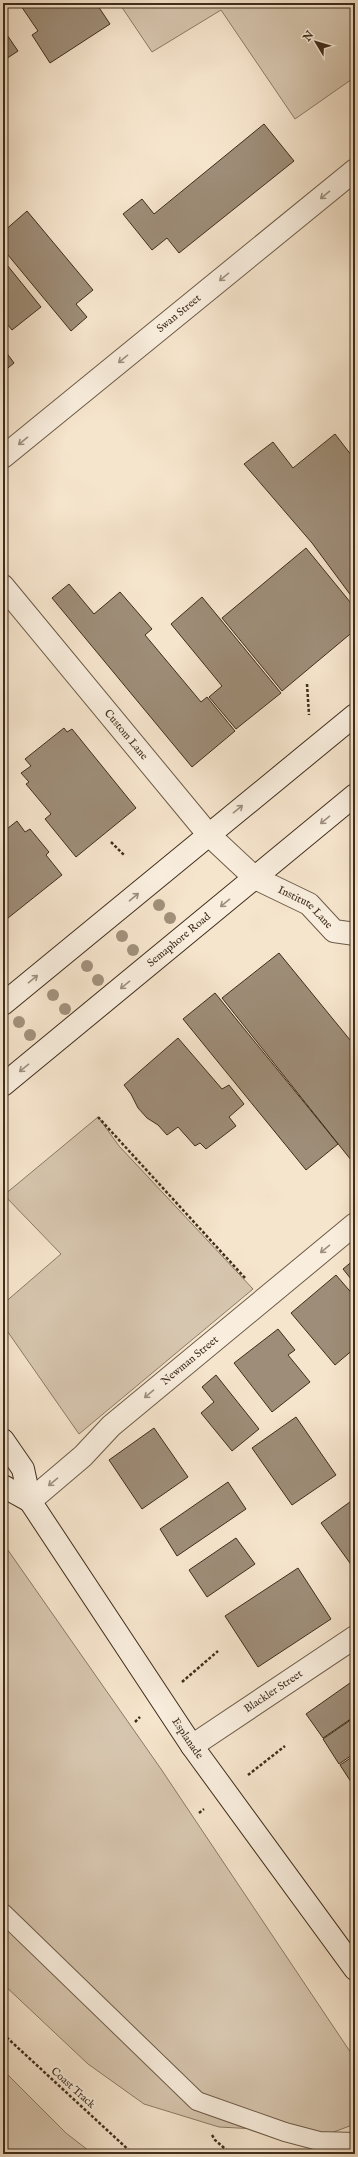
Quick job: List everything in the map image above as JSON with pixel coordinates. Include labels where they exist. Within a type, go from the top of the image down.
[{"type":"street","name":"Swan Street","points":[[3,457],[355,170]]},
{"type":"street","name":"Custom Lane","points":[[3,586],[208,834],[255,878]]},
{"type":"street","points":[[3,1004],[86,937],[208,834],[355,715]]},
{"type":"street","name":"Semaphore Road","points":[[3,1085],[355,795]]},
{"type":"street","name":"Institute Lane","points":[[255,878],[309,904],[334,931],[355,934]]},
{"type":"street","name":"Newman Street","points":[[30,1501],[83,1456],[110,1426],[355,1224]]},
{"type":"street","name":"Esplanade","points":[[3,1440],[23,1469],[30,1501],[192,1746],[355,1968]]},
{"type":"street","name":"Esplanade","points":[[3,1486],[30,1501]]},
{"type":"street","name":"Blackler Street","points":[[192,1746],[355,1637]]},
{"type":"lane","points":[[3,1912],[197,2101],[285,2132],[318,2141],[355,2142]]},
{"type":"path","points":[[111,842],[126,856]]},
{"type":"path","points":[[98,1117],[264,1299]]},
{"type":"path","name":"Coast Track","points":[[3,2034],[133,2154]]},
{"type":"shaded area","points":[[119,3],[355,3],[355,77],[295,119],[221,10],[152,52]]},
{"type":"shaded area","points":[[98,1117],[119,1146],[253,1289],[79,1434],[3,1325],[3,1304],[61,1254],[4,1195]]},
{"type":"shaded area","points":[[3,1543],[161,1769],[355,2059],[355,2124],[331,2133],[219,2127],[144,2104],[88,2064],[3,1984]]},
{"type":"shaded area","points":[[3,2070],[66,2133],[93,2154],[3,2154]]},
{"type":"building","points":[[19,3],[96,3],[110,24],[50,63],[32,35],[38,31]]},
{"type":"building","points":[[3,29],[18,51],[3,61]]},
{"type":"building","points":[[264,124],[294,161],[179,253],[167,238],[152,250],[123,214],[142,199],[154,214]]},
{"type":"building","points":[[27,211],[93,290],[76,304],[87,317],[71,331],[3,249],[3,232]]},
{"type":"building","points":[[3,260],[41,307],[12,330],[3,319]]},
{"type":"building","points":[[3,348],[14,363],[3,372]]},
{"type":"building","points":[[335,434],[355,460],[355,601],[312,543],[244,464],[273,442],[293,468]]},
{"type":"building","points":[[306,548],[355,608],[355,630],[282,691],[222,618]]},
{"type":"building","points":[[69,584],[94,614],[120,592],[152,629],[145,635],[201,702],[207,697],[235,731],[192,767],[52,598]]},
{"type":"building","points":[[202,597],[281,693],[236,729],[209,697],[222,686],[171,624]]},
{"type":"building","points":[[64,728],[67,732],[72,729],[136,808],[76,857],[45,819],[51,814],[26,784],[29,782],[21,773],[31,766],[25,759]]},
{"type":"building","points":[[17,821],[25,832],[30,829],[49,852],[46,855],[62,875],[3,922],[3,832]]},
{"type":"building","points":[[279,953],[355,1046],[355,1165],[222,998]]},
{"type":"building","points":[[215,993],[338,1144],[306,1170],[183,1019]]},
{"type":"building","points":[[178,1038],[222,1089],[229,1085],[244,1104],[229,1117],[236,1126],[206,1149],[200,1143],[195,1146],[178,1127],[167,1135],[138,1108],[131,1094],[124,1085]]},
{"type":"building","points":[[355,1259],[355,1284],[343,1269]]},
{"type":"building","points":[[336,1275],[355,1297],[355,1348],[335,1365],[291,1313]]},
{"type":"building","points":[[278,1329],[295,1350],[288,1355],[310,1382],[272,1412],[234,1363]]},
{"type":"building","points":[[216,1375],[259,1429],[232,1451],[201,1413],[214,1402],[202,1387]]},
{"type":"building","points":[[296,1417],[336,1475],[292,1505],[252,1448]]},
{"type":"building","points":[[154,1428],[188,1477],[142,1509],[109,1460]]},
{"type":"building","points":[[228,1482],[246,1509],[177,1556],[160,1529]]},
{"type":"building","points":[[354,1499],[355,1500],[355,1570],[321,1523]]},
{"type":"building","points":[[236,1538],[255,1564],[207,1597],[189,1570]]},
{"type":"building","points":[[298,1568],[331,1619],[258,1667],[225,1616]]},
{"type":"building","points":[[350,1683],[355,1690],[355,1716],[323,1738],[306,1714]]},
{"type":"building","points":[[355,1717],[355,1753],[339,1764],[323,1739]]},
{"type":"building","points":[[355,1755],[355,1788],[340,1765]]}]
